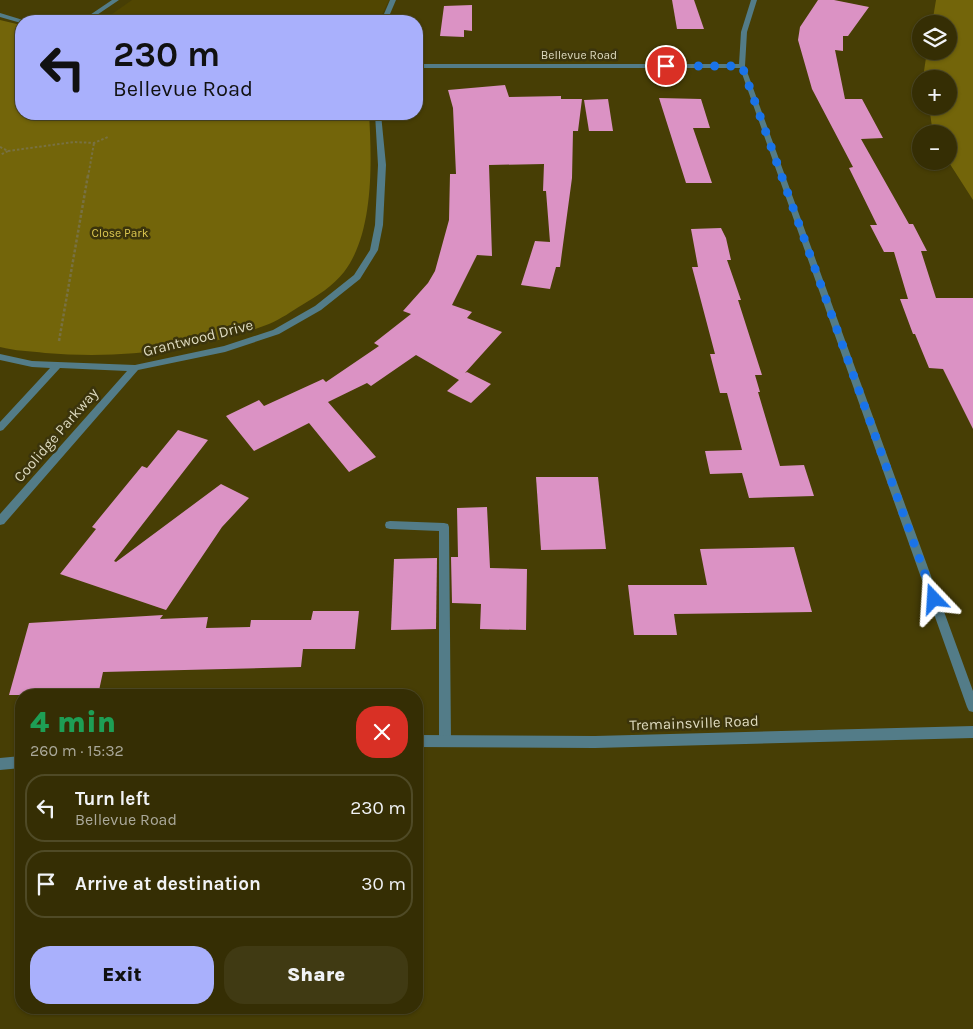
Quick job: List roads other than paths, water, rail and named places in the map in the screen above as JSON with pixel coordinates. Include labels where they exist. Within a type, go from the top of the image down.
[{"type":"street","points":[[93,15],[116,0]]},
{"type":"street","points":[[387,15],[393,0]]},
{"type":"street","points":[[754,0],[742,38],[742,66],[973,707]]},
{"type":"street","points":[[0,15],[15,19]]},
{"type":"street","name":"Bellevue Road","points":[[423,66],[742,66]]},
{"type":"street","name":"Grantwood Drive","points":[[0,357],[32,364],[135,368],[225,349],[276,332],[318,308],[357,277],[374,250],[380,225],[382,165],[378,120]]},
{"type":"street","points":[[0,428],[58,365]]},
{"type":"street","name":"Coolidge Parkway","points":[[0,521],[135,368]]},
{"type":"street","points":[[390,525],[444,527],[445,741]]},
{"type":"street","name":"Tremainsville Road","points":[[423,741],[595,742],[973,732]]},
{"type":"street","points":[[0,764],[15,763]]},
{"type":"park label","name":"Close Park","points":[[120,233]]}]
